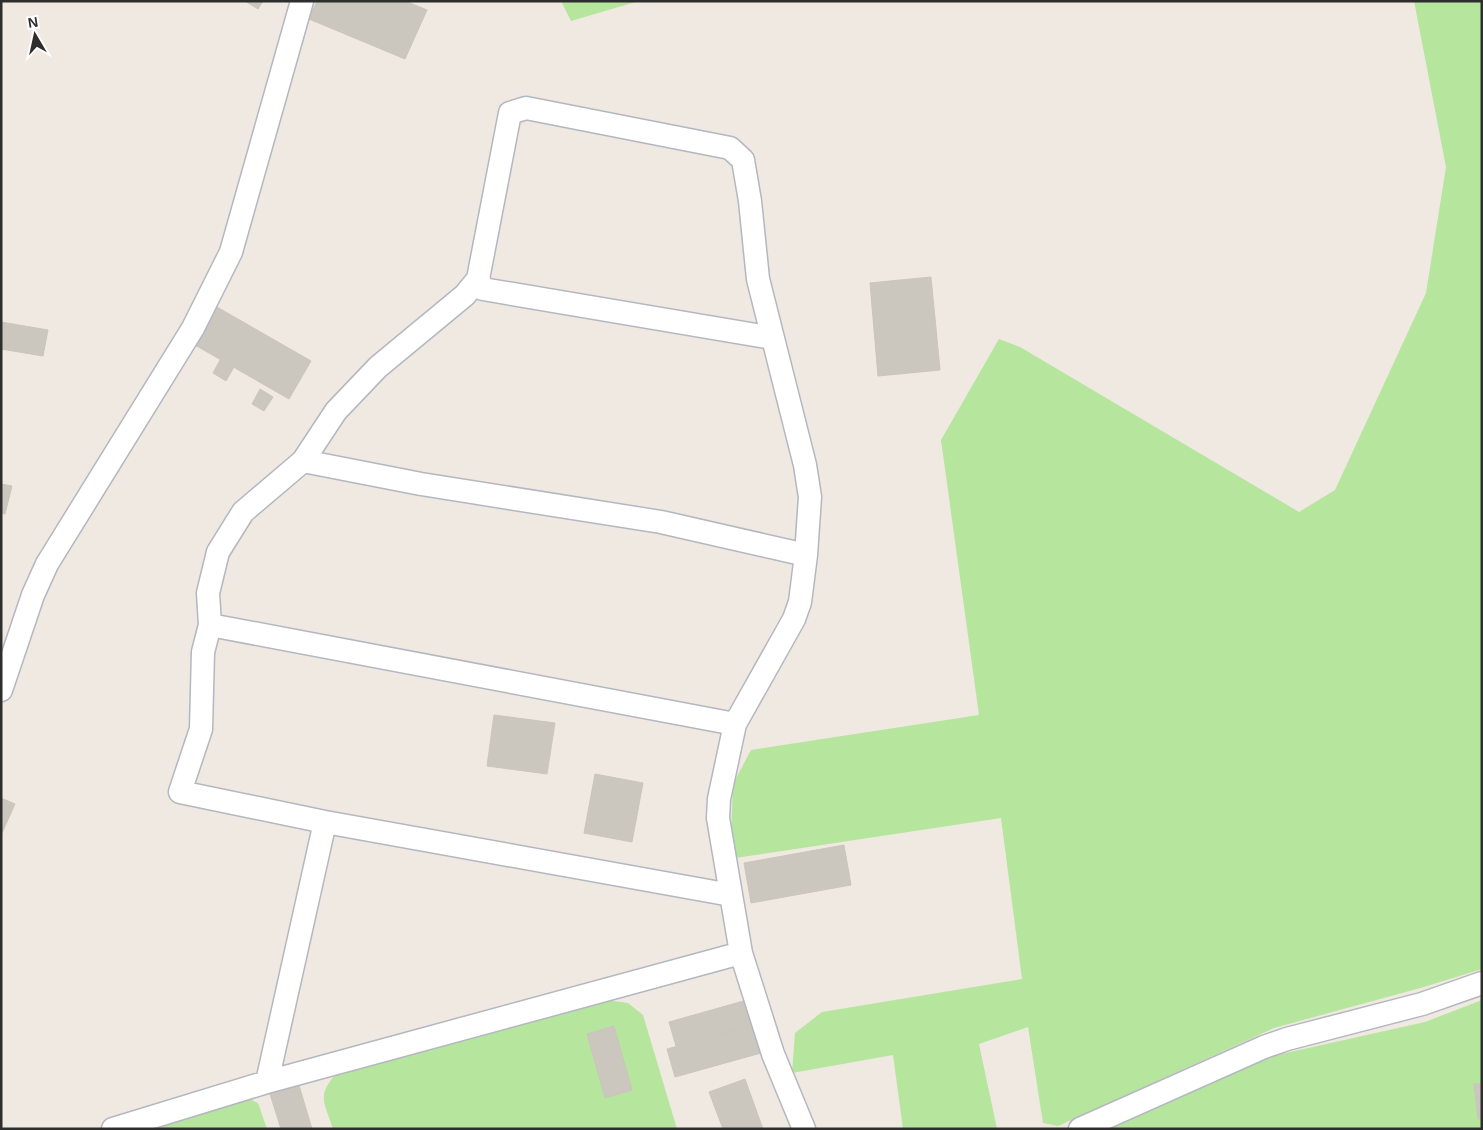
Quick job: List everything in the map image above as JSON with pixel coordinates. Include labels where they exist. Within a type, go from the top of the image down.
[{"type":"street","points":[[1,690],[33,595],[47,564],[193,328],[231,252],[302,1]]},
{"type":"street","points":[[731,895],[325,822],[180,792],[201,729],[203,652],[210,625],[208,593],[218,552],[243,512],[303,460],[336,411],[378,367],[465,295],[478,280],[510,113],[526,108],[730,148],[743,160],[750,201],[758,279],[806,465],[810,497],[806,555],[800,602],[794,618],[735,724],[719,799],[718,818],[741,953],[773,1054],[804,1129]]},
{"type":"street","points":[[478,280],[483,289],[773,338]]},
{"type":"street","points":[[303,460],[421,484],[661,522],[806,555]]},
{"type":"street","points":[[210,625],[735,724]]},
{"type":"street","points":[[267,1082],[325,822]]},
{"type":"street","points":[[113,1129],[267,1082],[741,953]]},
{"type":"street","points":[[1080,1129],[1233,1060],[1287,1038],[1422,1004],[1482,982]]},
{"type":"green space","points":[[561,1],[639,1],[571,21]]},
{"type":"green space","points":[[1414,1],[1482,1],[1482,969],[1274,1028],[1058,1126],[1043,1123],[1028,1027],[979,1044],[997,1129],[903,1129],[893,1055],[792,1073],[795,1033],[822,1012],[1022,979],[1001,818],[735,858],[731,835],[733,784],[751,750],[979,715],[941,440],[999,339],[1020,347],[1299,512],[1335,490],[1426,293],[1446,167]]},
{"type":"green space","points":[[607,1000],[628,1003],[643,1015],[677,1129],[333,1129],[325,1106],[324,1094],[336,1074]]},
{"type":"green space","points":[[1482,1000],[1482,1129],[1108,1129],[1259,1059],[1425,1022]]},
{"type":"green space","points":[[247,1098],[258,1103],[267,1129],[145,1129]]},
{"type":"building","points":[[245,1],[263,1],[258,9]]},
{"type":"building","points":[[317,1],[405,1],[427,10],[405,59],[309,19]]},
{"type":"building","points":[[931,277],[940,370],[878,376],[870,283]]},
{"type":"building","points":[[217,307],[311,361],[289,399],[195,345]]},
{"type":"building","points":[[1,322],[48,330],[43,356],[1,349]]},
{"type":"building","points":[[220,360],[234,367],[226,381],[213,373]]},
{"type":"building","points":[[260,389],[273,397],[264,411],[252,404]]},
{"type":"building","points":[[1,484],[12,486],[5,514],[1,513]]},
{"type":"building","points":[[494,715],[555,723],[547,774],[487,766]]},
{"type":"building","points":[[595,774],[643,783],[632,842],[584,833]]},
{"type":"building","points":[[1,798],[15,804],[2,833],[1,832]]},
{"type":"building","points":[[844,845],[851,885],[751,903],[744,863]]},
{"type":"building","points":[[747,1000],[754,1025],[676,1046],[669,1022]]},
{"type":"building","points":[[754,1025],[761,1053],[675,1077],[667,1049]]},
{"type":"building","points":[[614,1026],[632,1090],[605,1098],[587,1034]]},
{"type":"building","points":[[745,1079],[763,1129],[723,1129],[709,1092]]},
{"type":"building","points":[[298,1082],[312,1129],[281,1129],[269,1091]]},
{"type":"building","points":[[1474,1084],[1482,1084],[1482,1119],[1478,1119]]}]
